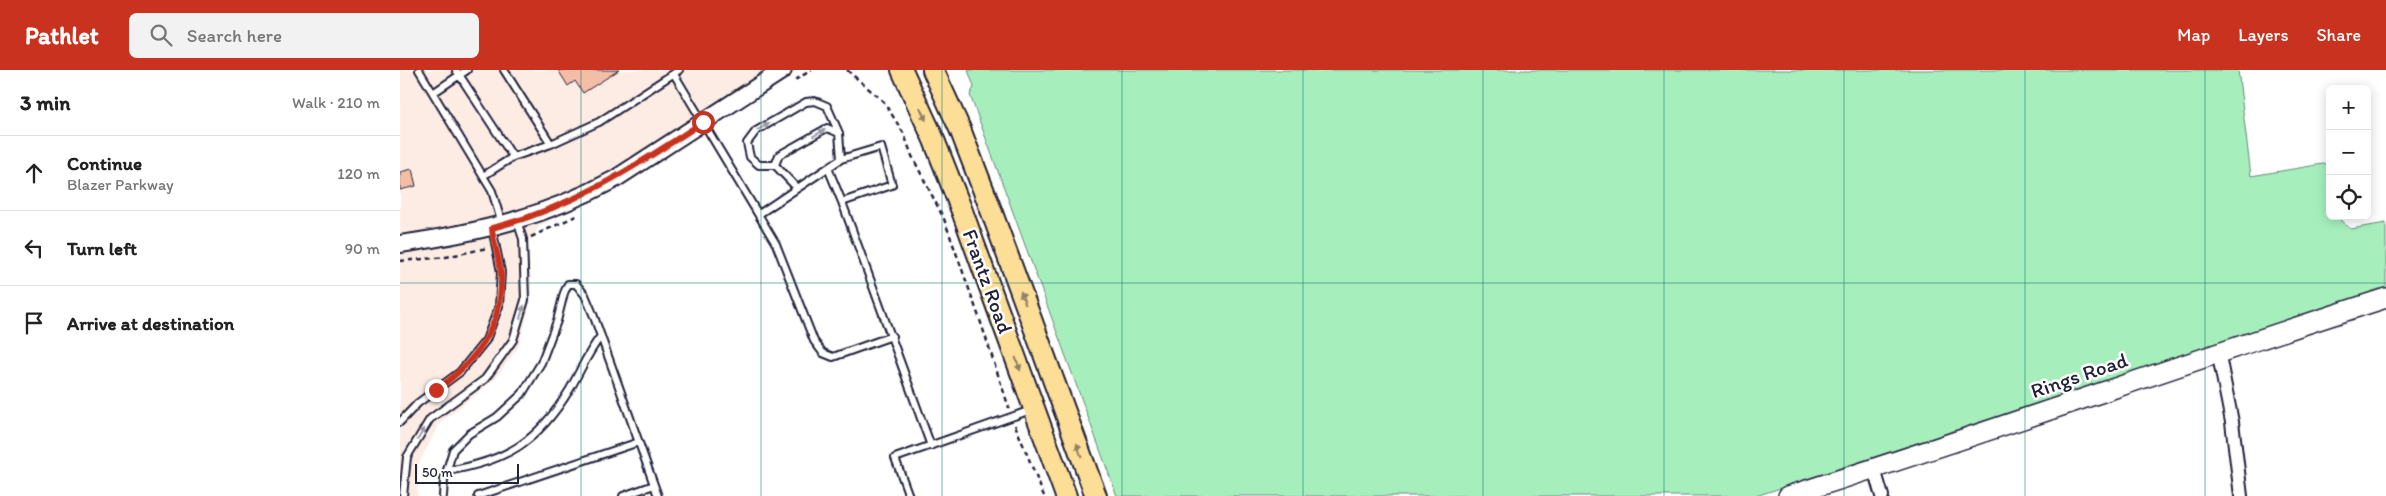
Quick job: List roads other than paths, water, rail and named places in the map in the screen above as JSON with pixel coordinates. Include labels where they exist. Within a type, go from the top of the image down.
[{"type":"main road","name":"Frantz Road","points":[[902,70],[934,140],[962,211],[1066,496]]},
{"type":"main road","points":[[920,70],[932,90],[955,118]]},
{"type":"main road","name":"Frantz Road","points":[[933,70],[955,118],[988,202],[1096,496]]},
{"type":"main road","name":"Rings Road","points":[[1788,496],[1874,469],[2218,352],[2386,298]]},
{"type":"street","points":[[400,244],[449,237],[503,225],[588,194],[783,70]]},
{"type":"street","points":[[2218,352],[2232,422],[2241,496]]},
{"type":"street","points":[[1874,469],[1882,496]]},
{"type":"lane","points":[[400,422],[418,403],[460,372],[486,340],[499,306],[501,272],[503,225],[492,191],[419,70]]},
{"type":"lane","points":[[433,93],[458,73],[467,70]]},
{"type":"lane","points":[[504,70],[551,144]]},
{"type":"lane","points":[[483,176],[513,157],[551,144],[599,122],[676,72],[703,122],[776,244],[814,341],[823,353],[833,357],[892,336]]},
{"type":"lane","points":[[458,73],[513,157]]},
{"type":"lane","points":[[798,188],[775,165],[758,165],[750,157],[747,143],[756,131],[806,102],[815,101],[828,106],[839,133],[841,159]]},
{"type":"lane","points":[[775,165],[779,156],[827,128],[839,133]]},
{"type":"lane","points":[[759,214],[841,159],[881,147],[892,185],[842,202]]},
{"type":"lane","points":[[828,168],[892,336],[931,446]]},
{"type":"lane","points":[[403,496],[407,457],[430,419],[485,379],[513,340],[525,300],[523,239],[503,225]]},
{"type":"lane","points":[[442,496],[453,450],[469,434],[497,417],[522,394],[541,363],[558,321],[564,293],[568,284],[576,284],[585,294],[658,496]]},
{"type":"lane","points":[[447,471],[479,466],[499,459],[519,447],[555,412],[570,388],[587,353],[601,336]]},
{"type":"lane","points":[[909,496],[895,458],[1034,409]]},
{"type":"lane","points":[[478,496],[639,442]]},
{"type":"lane","points":[[624,496],[654,485]]}]
